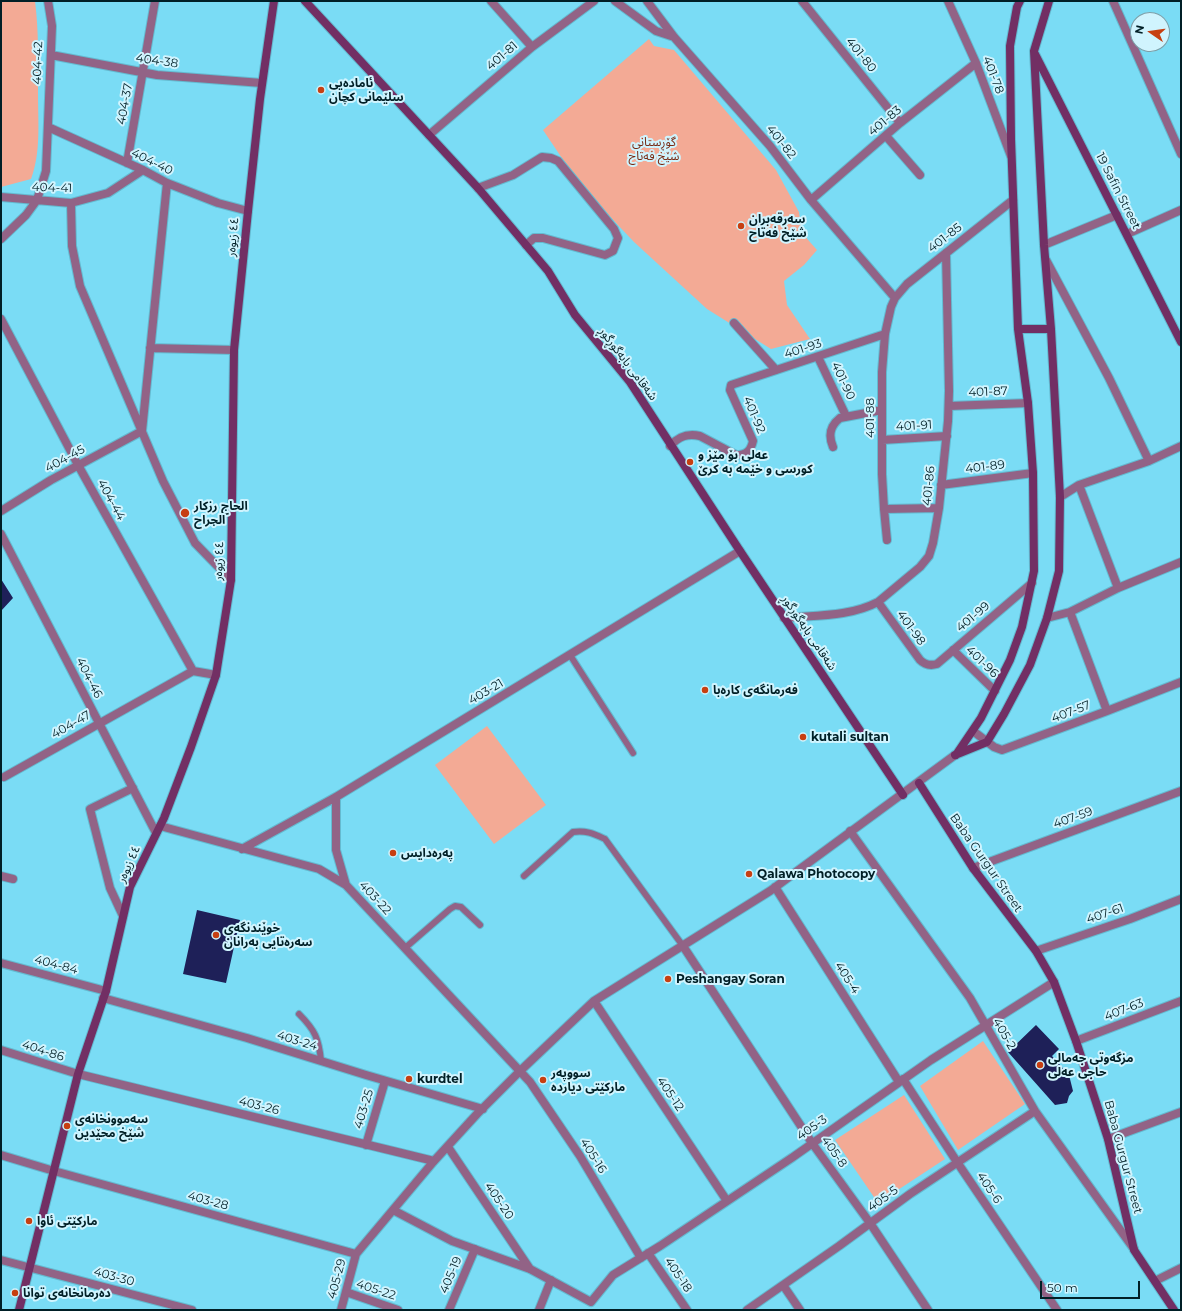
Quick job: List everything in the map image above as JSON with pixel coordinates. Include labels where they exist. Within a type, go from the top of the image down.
[{"type":"street","name":"404-42","points":[[1,239],[26,215],[37,200],[46,171],[52,26],[48,1]]},
{"type":"street","name":"404-37","points":[[127,163],[155,1]]},
{"type":"street","name":"٤٤ زیوەر","points":[[19,1310],[78,1074],[104,995],[130,887],[158,830],[192,747],[216,675],[231,580],[234,350],[262,83],[274,1]]},
{"type":"street","name":"شەقامی بابەگوڕگوڕ","points":[[305,1],[478,188],[548,271],[575,315],[630,382],[670,446],[902,794]]},
{"type":"street","points":[[491,1],[532,47]]},
{"type":"street","name":"401-81","points":[[429,135],[532,47],[594,1]]},
{"type":"street","points":[[615,1],[656,31],[674,38]]},
{"type":"street","name":"401-82","points":[[647,1],[674,38],[770,146],[811,200],[895,298]]},
{"type":"street","name":"401-80","points":[[802,1],[900,123]]},
{"type":"street","name":"401-78","points":[[948,1],[976,63],[1012,159]]},
{"type":"street","points":[[955,755],[973,731],[1010,660],[1027,610],[1034,564],[1033,473],[1028,403],[1018,328],[1012,159],[1010,46],[1017,7],[1020,1]]},
{"type":"street","points":[[356,1254],[434,1161],[519,1072],[594,1001],[775,887],[955,755],[987,742],[1030,665],[1047,618],[1059,570],[1060,497],[1051,329],[1044,245],[1034,51],[1049,1]]},
{"type":"street","points":[[1113,1],[1181,154]]},
{"type":"street","name":"19 Safin Street","points":[[1034,51],[1181,342]]},
{"type":"street","name":"404-38","points":[[51,55],[158,75],[262,83]]},
{"type":"street","name":"401-83","points":[[811,200],[900,123],[976,63]]},
{"type":"street","name":"404-40","points":[[48,127],[143,170],[167,183],[218,203],[248,211]]},
{"type":"street","points":[[886,136],[920,175]]},
{"type":"street","points":[[478,188],[513,175],[542,157],[551,158],[558,161],[614,229],[618,238],[613,251],[605,255],[543,238],[534,238],[526,245]]},
{"type":"street","name":"404-41","points":[[1,197],[71,203],[108,193],[143,170]]},
{"type":"street","points":[[142,431],[167,183]]},
{"type":"street","name":"401-85","points":[[895,298],[907,284],[1014,200]]},
{"type":"street","points":[[71,203],[72,246],[80,286],[162,481],[195,543],[231,580]]},
{"type":"street","points":[[1127,234],[1181,210]]},
{"type":"street","points":[[1044,245],[1117,215]]},
{"type":"street","name":"401-86","points":[[784,618],[861,610],[878,602],[925,562],[933,543],[939,508],[947,436],[949,406],[946,253]]},
{"type":"street","points":[[1046,260],[1109,378],[1149,461]]},
{"type":"street","name":"401-88","points":[[887,540],[882,474],[882,372],[888,315],[895,298]]},
{"type":"street","name":"404-44","points":[[1,318],[78,465],[193,671]]},
{"type":"street","points":[[734,323],[776,370]]},
{"type":"street","points":[[1018,328],[1051,329]]},
{"type":"street","name":"401-93","points":[[730,387],[733,384],[885,334]]},
{"type":"street","points":[[150,348],[234,350]]},
{"type":"street","name":"401-90","points":[[818,357],[846,416]]},
{"type":"street","name":"401-92","points":[[670,446],[678,438],[694,435],[700,436],[736,455],[742,455],[748,452],[753,441],[730,387]]},
{"type":"street","name":"401-87","points":[[949,406],[1028,403]]},
{"type":"street","points":[[833,447],[830,437],[832,426],[840,418],[882,410]]},
{"type":"street","name":"404-45","points":[[1,511],[51,480],[142,431]]},
{"type":"street","name":"401-91","points":[[882,440],[947,436]]},
{"type":"street","points":[[1060,497],[1079,485],[1149,461],[1181,446]]},
{"type":"street","name":"401-89","points":[[941,485],[1033,473]]},
{"type":"street","points":[[1079,485],[1118,588]]},
{"type":"street","points":[[884,509],[939,508]]},
{"type":"street","name":"404-46","points":[[1,534],[133,788],[158,830]]},
{"type":"street","name":"403-21","points":[[242,849],[336,797],[740,551]]},
{"type":"street","points":[[1047,618],[1070,612],[1118,588],[1181,562]]},
{"type":"street","name":"401-99","points":[[928,665],[937,664],[1032,583]]},
{"type":"street","name":"401-98","points":[[878,602],[920,660],[928,665]]},
{"type":"street","points":[[1070,612],[1107,711]]},
{"type":"street","name":"401-96","points":[[953,650],[995,691]]},
{"type":"street","points":[[193,671],[216,675]]},
{"type":"street","name":"404-47","points":[[2,777],[193,671]]},
{"type":"street","name":"407-57","points":[[973,731],[987,742],[1002,750],[1181,682]]},
{"type":"street","name":"Baba Gurgur Street","points":[[918,783],[973,868],[1036,951],[1054,982],[1076,1041],[1108,1139],[1134,1250],[1174,1310]]},
{"type":"street","points":[[123,916],[110,888],[90,810],[133,788]]},
{"type":"street","name":"407-59","points":[[973,868],[1181,790]]},
{"type":"street","points":[[336,797],[336,850],[346,885]]},
{"type":"street","name":"403-22","points":[[158,830],[242,849],[319,869],[346,885],[519,1072]]},
{"type":"street","name":"405-2","points":[[850,831],[970,998],[1035,1111],[1134,1250]]},
{"type":"street","points":[[1,876],[13,879]]},
{"type":"street","name":"405-4","points":[[775,887],[901,1081]]},
{"type":"street","name":"407-61","points":[[1036,951],[1130,919],[1181,899]]},
{"type":"street","name":"405-8","points":[[683,946],[812,1143],[870,1223],[928,1310]]},
{"type":"street","name":"404-84","points":[[1,962],[104,995]]},
{"type":"street","name":"405-3","points":[[551,1280],[591,1302],[613,1275],[727,1201],[901,1081],[1054,982]]},
{"type":"street","name":"403-24","points":[[104,995],[483,1109]]},
{"type":"street","name":"405-12","points":[[594,1001],[727,1201]]},
{"type":"street","name":"407-63","points":[[1076,1041],[1181,1001]]},
{"type":"street","name":"404-86","points":[[1,1050],[78,1074]]},
{"type":"street","name":"405-16","points":[[519,1072],[530,1082],[580,1156],[641,1258]]},
{"type":"street","name":"403-26","points":[[78,1074],[434,1161]]},
{"type":"street","name":"403-25","points":[[366,1145],[386,1081]]},
{"type":"street","name":"405-6","points":[[901,1081],[1057,1310]]},
{"type":"street","name":"405-5","points":[[747,1310],[910,1194],[1035,1111]]},
{"type":"street","points":[[1108,1139],[1181,1112]]},
{"type":"street","name":"405-20","points":[[448,1147],[530,1269]]},
{"type":"street","name":"403-28","points":[[1,1155],[356,1254]]},
{"type":"street","points":[[394,1210],[452,1241],[530,1269],[551,1280],[539,1310]]},
{"type":"street","name":"405-19","points":[[449,1310],[475,1249]]},
{"type":"street","name":"405-18","points":[[648,1253],[687,1310]]},
{"type":"street","name":"405-29","points":[[341,1310],[356,1254]]},
{"type":"street","name":"403-30","points":[[1,1260],[192,1310]]},
{"type":"street","points":[[1155,1282],[1181,1268]]},
{"type":"street","points":[[783,1285],[800,1310]]},
{"type":"street","name":"405-22","points":[[346,1292],[398,1310]]},
{"type":"lane","points":[[570,655],[633,753]]},
{"type":"lane","points":[[524,876],[573,832],[590,832],[605,839],[683,946]]},
{"type":"lane","points":[[405,948],[455,906],[461,907],[480,925]]},
{"type":"lane","points":[[299,1014],[311,1026],[320,1044],[321,1061]]},
{"type":"green space","points":[[1,1],[35,1],[38,36],[38,148],[31,179],[1,187]]},
{"type":"green space","name":"گۆڕستانی شێخ فەتاح","points":[[649,39],[654,46],[674,50],[776,170],[799,212],[802,233],[817,250],[804,265],[784,281],[787,305],[810,339],[771,349],[707,309],[634,242],[580,185],[543,130]]},
{"type":"green space","points":[[487,726],[546,805],[494,844],[435,765]]},
{"type":"green space","points":[[983,1041],[1025,1104],[958,1150],[920,1086]]},
{"type":"green space","points":[[904,1095],[945,1159],[878,1203],[835,1140]]},
{"type":"building","points":[[1,579],[13,598],[1,611]]},
{"type":"building","points":[[197,910],[240,920],[226,983],[183,974]]},
{"type":"building","name":"مزگەوتی جەمالی حاجی عەلی","points":[[1036,1025],[1059,1049],[1052,1056],[1069,1075],[1073,1091],[1069,1096],[1067,1103],[1055,1105],[1008,1052]]},
{"type":"place","name":"ئامادەیی سلێمانی کچان","points":[[321,90]]},
{"type":"place","name":"سەرقەبران شێخ فەتاح","points":[[741,226]]},
{"type":"place","name":"عەلی بۆ مێز و کورسی و خێمە بە کرێ","points":[[690,462]]},
{"type":"place","name":"الحاج رزكار الجراح","points":[[185,513]]},
{"type":"place","name":"فەرمانگەی کارەبا","points":[[705,690]]},
{"type":"place","name":"kutali sultan","points":[[803,737]]},
{"type":"place","name":"پەرەدایس","points":[[393,853]]},
{"type":"place","name":"Qalawa Photocopy","points":[[749,874]]},
{"type":"place","name":"خوێندنگەی سەرەتایی بەرانان","points":[[216,935]]},
{"type":"place","name":"Peshangay Soran","points":[[668,979]]},
{"type":"place","name":"مزگەوتی جەمالی حاجی عەلی","points":[[1040,1065]]},
{"type":"place","name":"kurdtel","points":[[409,1079]]},
{"type":"place","name":"سووپەر مارکێتی دیاردە","points":[[543,1080]]},
{"type":"place","name":"سەموونخانەی شێخ محێدین","points":[[67,1126]]},
{"type":"place","name":"مارکێتی ئاوا","points":[[29,1221]]},
{"type":"place","name":"دەرمانخانەی توانا","points":[[15,1293]]}]
